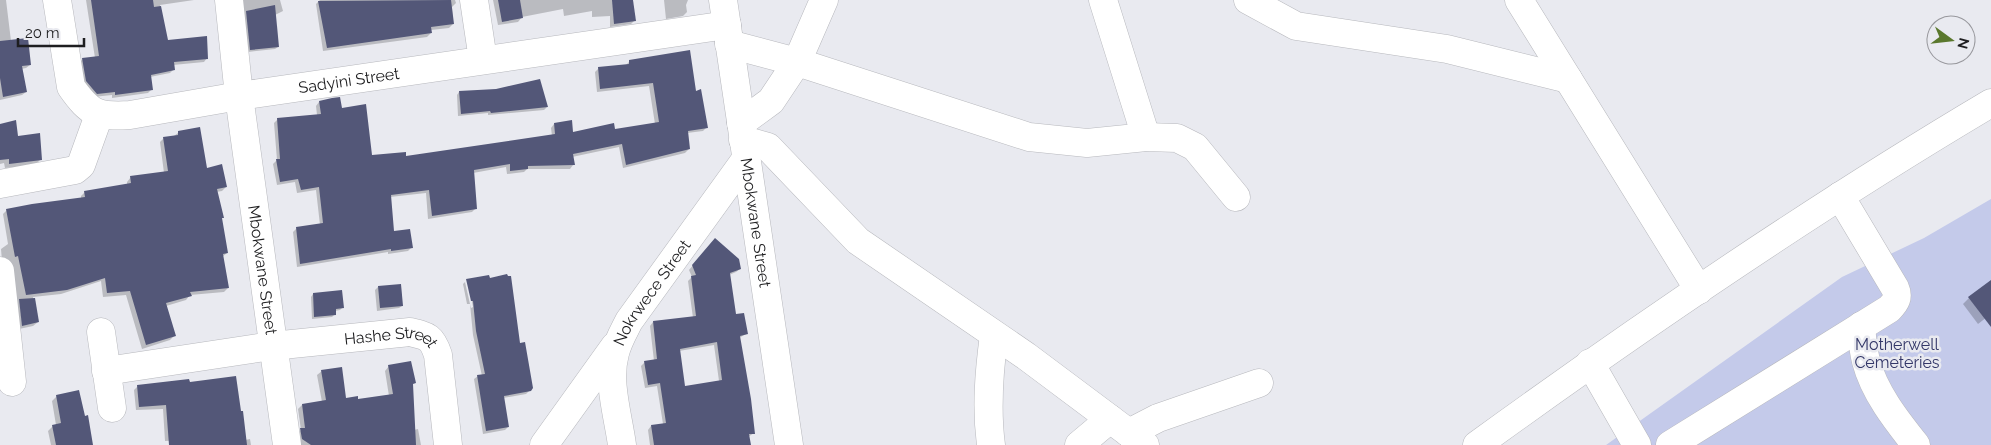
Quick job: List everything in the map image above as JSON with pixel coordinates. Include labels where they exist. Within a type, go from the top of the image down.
[{"type":"street","points":[[0,184],[76,170],[81,164],[100,115],[79,99],[71,87],[57,0]]},
{"type":"street","name":"Mbokwane Street","points":[[229,0],[239,96],[287,445]]},
{"type":"street","points":[[474,0],[483,60]]},
{"type":"street","name":"Nokrwece Street","points":[[622,445],[612,389],[615,352],[619,340],[629,321],[744,141],[797,62],[824,0]]},
{"type":"street","points":[[1248,0],[1296,26],[1447,49],[1568,79]]},
{"type":"street","points":[[1519,0],[1699,290]]},
{"type":"street","points":[[1101,1],[1134,94],[1146,137]]},
{"type":"street","points":[[726,23],[797,62],[1029,137],[1088,143],[1146,137],[1178,138],[1195,147],[1236,197]]},
{"type":"street","name":"Sadyini Street","points":[[100,115],[130,115],[239,96],[726,23]]},
{"type":"street","name":"Mbokwane Street","points":[[726,23],[789,445]]},
{"type":"street","points":[[1477,445],[1590,363],[1825,204],[1991,102]]},
{"type":"street","points":[[744,141],[768,147],[858,241],[994,335],[1128,432]]},
{"type":"street","points":[[1670,445],[1889,309],[1897,298],[1897,293],[1877,256],[1840,196]]},
{"type":"street","points":[[0,271],[12,382]]},
{"type":"street","points":[[1861,326],[1865,360],[1872,380],[1894,417],[1916,445]]},
{"type":"street","points":[[101,332],[112,408]]},
{"type":"street","name":"Hashe Street","points":[[106,371],[272,346],[410,332],[426,335],[434,343],[438,355],[448,445]]},
{"type":"street","points":[[991,445],[988,428],[988,376],[994,335]]},
{"type":"street","points":[[544,445],[619,340]]},
{"type":"street","points":[[1590,363],[1637,445]]},
{"type":"street","points":[[1079,445],[1128,432],[1158,418],[1259,383]]},
{"type":"green space","name":"Motherwell Cemeteries","points":[[1991,199],[1991,445],[1606,445],[1842,277],[1924,238]]},
{"type":"building","points":[[91,0],[153,0],[154,7],[161,6],[168,40],[207,36],[208,59],[174,62],[175,70],[151,75],[153,90],[115,95],[115,92],[97,94],[86,81],[82,58],[99,56]]},
{"type":"building","points":[[451,0],[454,24],[431,27],[432,33],[327,48],[318,1]]},
{"type":"building","points":[[498,0],[520,0],[523,18],[502,22]]},
{"type":"building","points":[[612,0],[633,0],[636,21],[614,24]]},
{"type":"building","points":[[275,5],[279,47],[250,50],[246,11]]},
{"type":"building","points":[[28,38],[31,65],[22,66],[27,92],[3,97],[0,78],[0,41]]},
{"type":"building","points":[[690,50],[696,91],[701,89],[708,128],[688,131],[690,149],[626,165],[622,144],[573,154],[575,165],[528,166],[528,169],[510,171],[510,164],[474,170],[477,209],[432,216],[429,190],[391,195],[394,231],[410,229],[413,248],[391,251],[391,249],[300,264],[296,227],[323,223],[319,187],[301,190],[298,179],[280,182],[276,159],[280,159],[277,118],[321,114],[319,101],[332,98],[340,97],[342,108],[366,104],[372,155],[406,152],[406,156],[555,134],[554,123],[572,120],[573,132],[614,123],[615,129],[659,122],[653,83],[600,89],[598,67],[629,64],[629,60]]},
{"type":"building","points":[[540,79],[548,107],[461,114],[459,91],[496,89]]},
{"type":"building","points":[[16,120],[18,136],[40,133],[42,160],[9,164],[9,159],[0,160],[0,124]]},
{"type":"building","points":[[200,127],[207,168],[222,164],[227,187],[217,189],[224,218],[222,218],[228,253],[223,254],[229,288],[190,292],[192,296],[166,303],[176,336],[146,345],[130,291],[107,293],[105,278],[67,290],[26,295],[18,256],[15,257],[6,209],[85,197],[84,191],[131,183],[130,176],[168,171],[163,137],[178,135],[178,131]]},
{"type":"building","points":[[715,238],[739,259],[741,269],[730,273],[736,314],[744,313],[748,334],[740,336],[755,434],[749,434],[751,445],[654,445],[651,425],[666,423],[660,383],[648,385],[644,361],[657,359],[653,321],[696,316],[691,276],[696,275],[692,265]],"holes":[[[717,342],[722,380],[685,386],[680,349]]]},
{"type":"building","points":[[507,274],[511,276],[520,343],[525,342],[533,388],[531,391],[504,396],[509,427],[486,431],[477,375],[485,374],[476,331],[473,301],[471,301],[466,279],[489,275],[490,278]]},
{"type":"building","points":[[1991,280],[1991,327],[1968,297]]},
{"type":"building","points":[[401,284],[403,306],[380,308],[378,286]]},
{"type":"building","points":[[342,290],[344,308],[336,309],[336,315],[314,317],[313,293]]},
{"type":"building","points":[[35,298],[39,322],[22,326],[19,299]]},
{"type":"building","points":[[411,361],[416,383],[413,384],[416,445],[311,445],[302,439],[300,428],[305,428],[302,404],[326,400],[321,370],[342,367],[346,398],[358,396],[358,399],[393,394],[388,365]]},
{"type":"building","points":[[236,376],[247,445],[169,445],[166,405],[139,407],[137,385],[189,379],[190,382]]},
{"type":"building","points":[[79,390],[85,416],[88,415],[93,445],[56,445],[52,425],[61,423],[56,395]]}]
